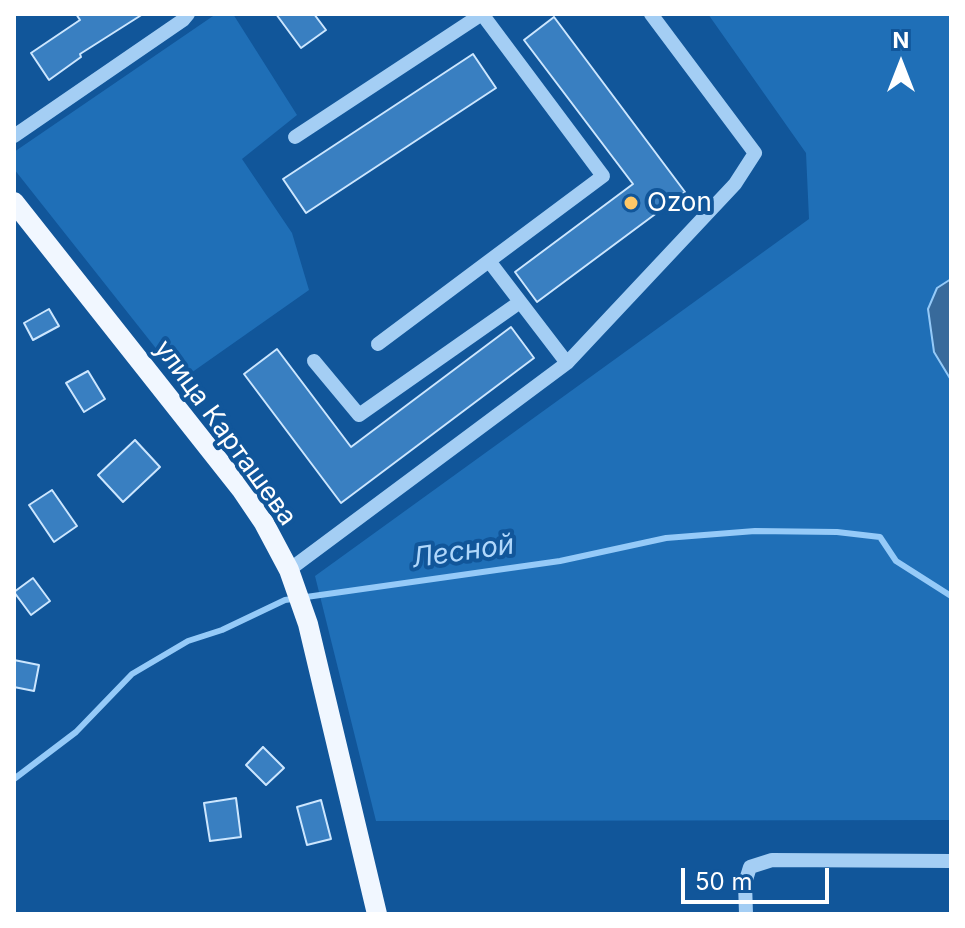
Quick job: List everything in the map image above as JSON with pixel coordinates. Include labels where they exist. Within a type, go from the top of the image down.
[{"type":"main road","name":"улица Карташева","points":[[14,202],[241,489],[264,523],[289,570],[308,624],[377,914]]},
{"type":"street","points":[[14,136],[188,14]]},
{"type":"street","points":[[295,137],[482,14],[603,176],[378,344]]},
{"type":"street","points":[[289,570],[567,363],[735,184],[755,153],[651,14]]},
{"type":"street","points":[[489,261],[567,363]]},
{"type":"street","points":[[314,361],[359,415],[520,302]]},
{"type":"street","points":[[746,914],[745,883],[750,867],[772,860],[951,861]]},
{"type":"shaded area","points":[[216,14],[233,14],[297,115],[242,159],[292,233],[309,290],[181,380],[14,169],[14,152]]},
{"type":"shaded area","points":[[708,14],[951,14],[951,820],[376,821],[315,576],[809,219],[806,153]]},
{"type":"shaded area","points":[[951,279],[951,380],[934,352],[928,309],[937,288]]},
{"type":"building","points":[[76,14],[143,14],[80,54],[81,57],[49,80],[31,53],[80,20]]},
{"type":"building","points":[[276,14],[314,14],[326,30],[301,48]]},
{"type":"building","points":[[554,17],[685,192],[537,302],[515,272],[633,184],[524,40]]},
{"type":"building","points":[[473,54],[496,88],[306,213],[283,179]]},
{"type":"building","points":[[49,309],[59,326],[33,340],[24,323]]},
{"type":"building","points":[[511,327],[534,358],[341,503],[244,374],[277,349],[351,447]]},
{"type":"building","points":[[88,371],[105,399],[84,412],[66,383]]},
{"type":"building","points":[[135,440],[160,467],[123,502],[98,475]]},
{"type":"building","points":[[52,490],[77,526],[54,542],[29,505]]},
{"type":"building","points":[[33,578],[50,601],[31,615],[14,592]]},
{"type":"building","points":[[14,660],[39,665],[34,691],[14,687]]},
{"type":"building","points":[[263,747],[284,768],[266,785],[246,765]]},
{"type":"building","points":[[236,798],[241,837],[210,841],[204,803]]},
{"type":"building","points":[[321,800],[331,839],[307,845],[297,807]]},
{"type":"waterway","name":"Лесной","points":[[14,779],[76,732],[132,674],[188,641],[222,630],[285,600],[560,561],[666,538],[755,531],[837,532],[880,537],[896,561],[951,596]]},
{"type":"place","name":"Ozon","points":[[631,203]]}]
